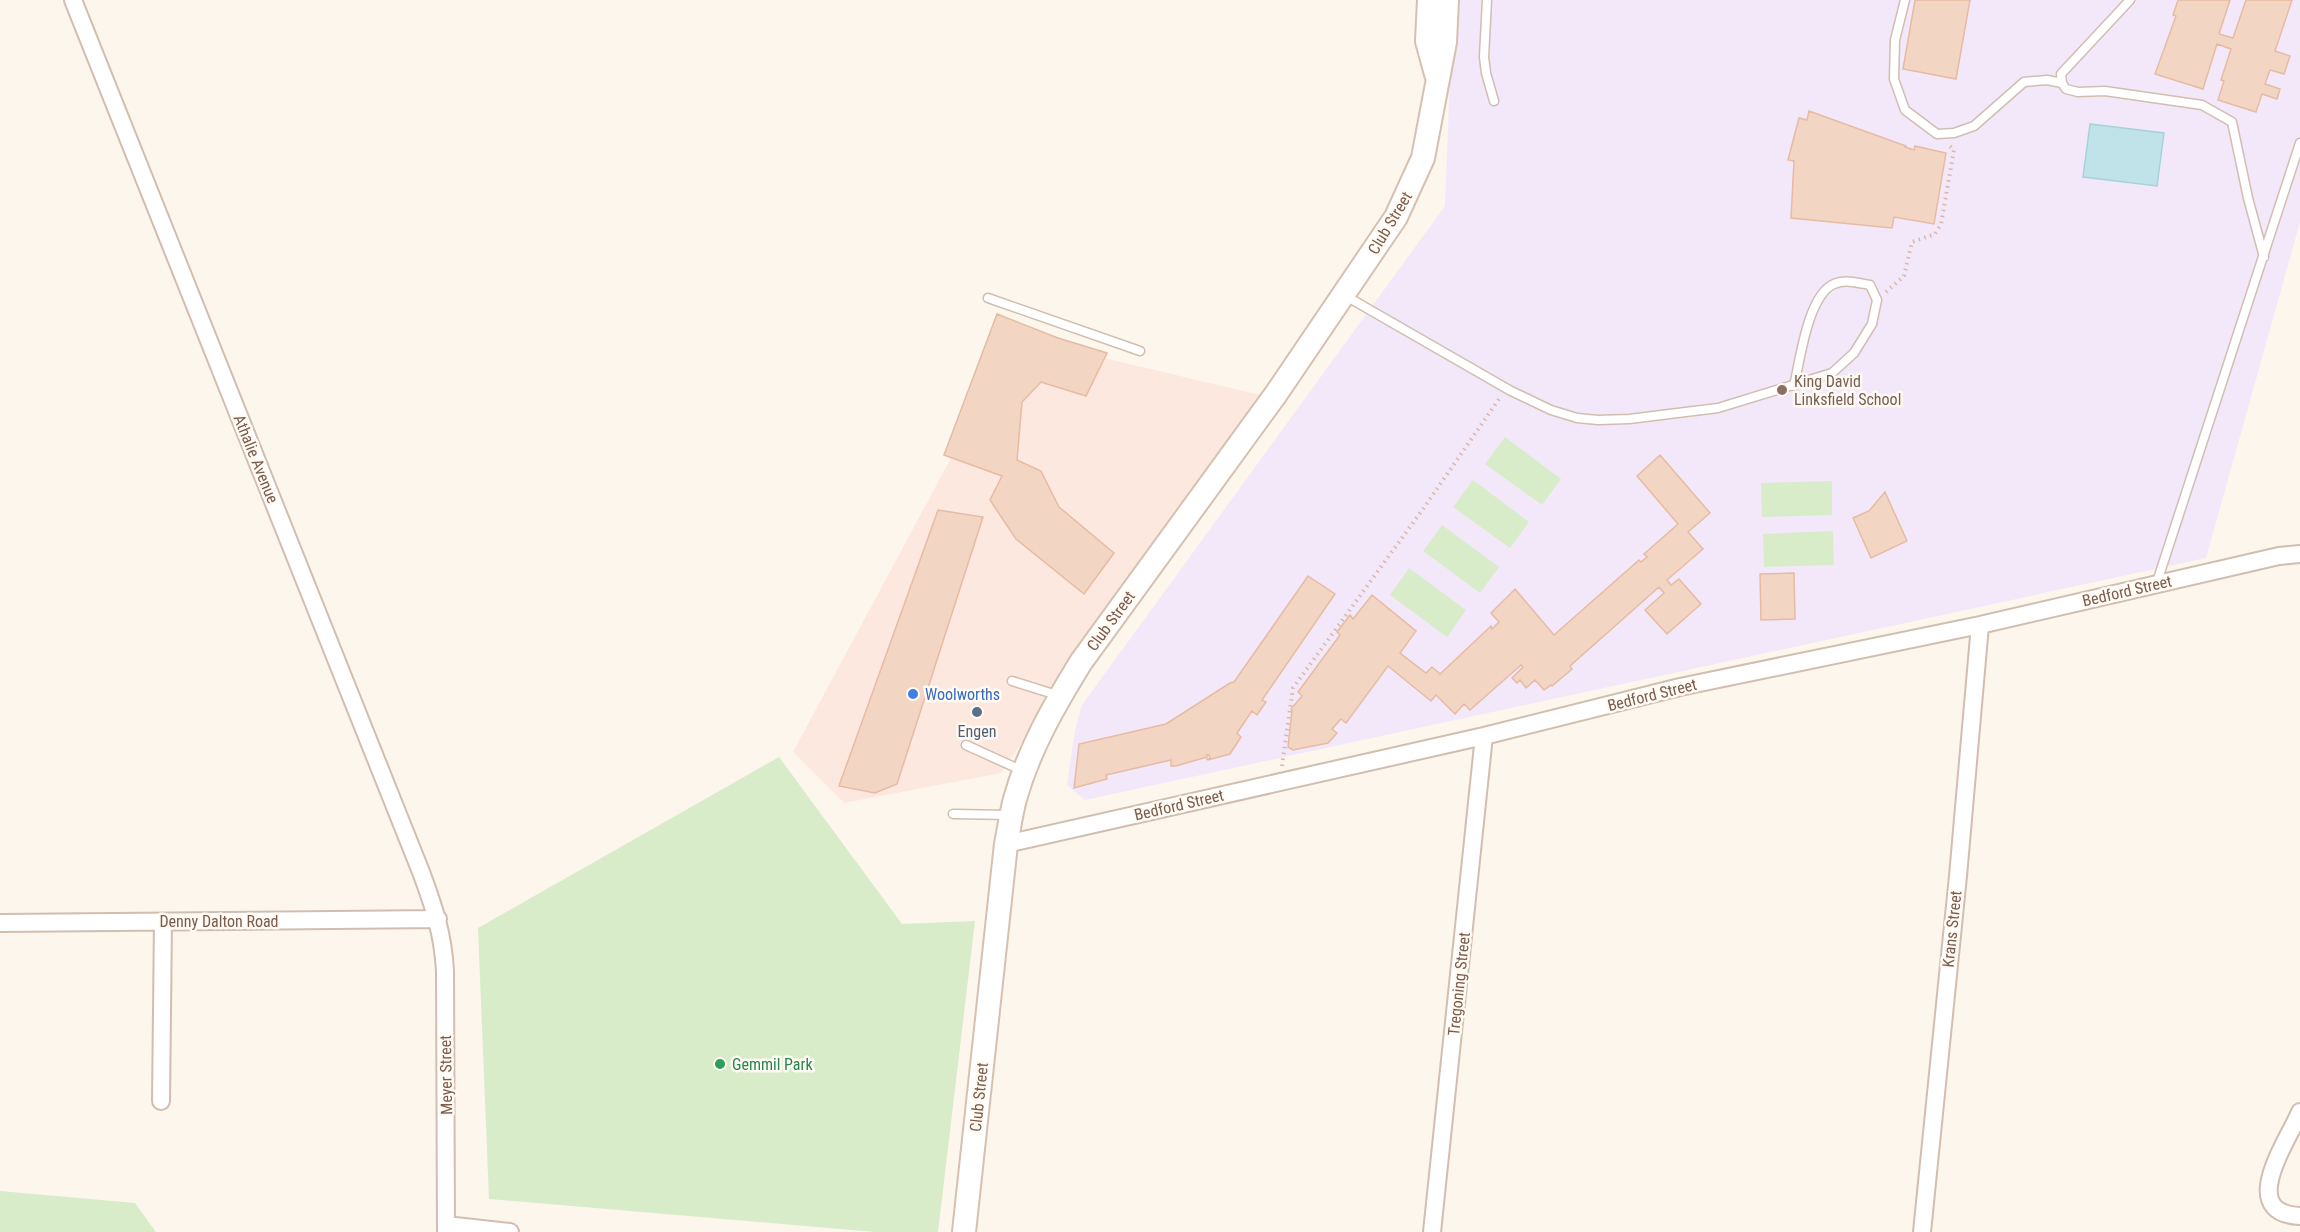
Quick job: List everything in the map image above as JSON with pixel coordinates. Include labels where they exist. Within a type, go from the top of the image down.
[{"type":"main road","name":"Club Street","points":[[1429,0],[1427,41],[1438,79]]},
{"type":"main road","name":"Club Street","points":[[964,1232],[1006,844],[1024,772],[1040,732],[1081,662],[1276,393],[1342,294],[1380,243],[1412,186],[1423,158],[1445,42],[1447,0]]},
{"type":"street","name":"Athalie Avenue","points":[[73,0],[438,919]]},
{"type":"street","name":"Bedford Street","points":[[1006,844],[1484,736],[1680,687],[1980,625],[2279,556],[2300,554]]},
{"type":"street","name":"Krans Street","points":[[1922,1232],[1958,876],[1980,625]]},
{"type":"street","name":"Tregoning Street","points":[[1432,1232],[1484,736]]},
{"type":"street","name":"Denny Dalton Road","points":[[0,923],[438,919]]},
{"type":"street","name":"Meyer Street","points":[[438,919],[445,971],[446,1228]]},
{"type":"street","points":[[161,1101],[163,922]]},
{"type":"street","points":[[2300,1112],[2272,1170],[2268,1185],[2269,1197],[2274,1207],[2282,1213],[2300,1216]]},
{"type":"street","points":[[446,1228],[510,1232]]},
{"type":"lane","points":[[1486,0],[1484,57],[1494,101]]},
{"type":"lane","points":[[1905,0],[1895,40],[1894,79],[1905,110],[1937,134],[1954,133],[1974,126],[2024,82],[2047,80],[2062,83]]},
{"type":"lane","points":[[2130,0],[2061,74],[2062,83],[2066,89],[2078,92],[2105,91],[2202,105],[2232,122],[2248,198],[2264,257]]},
{"type":"lane","points":[[2156,585],[2300,143]]},
{"type":"lane","points":[[1342,294],[1506,388],[1551,410],[1577,418],[1598,420],[1629,419],[1718,408],[1794,386],[1832,373],[1854,353],[1872,324],[1876,300],[1870,285],[1853,281],[1833,284],[1816,301],[1794,386]]},
{"type":"lane","points":[[988,298],[1140,351]]},
{"type":"lane","points":[[1012,681],[1060,696]]},
{"type":"lane","points":[[966,745],[1024,772]]},
{"type":"lane","points":[[953,814],[1012,815]]},
{"type":"path","points":[[1876,300],[1904,276],[1912,242],[1935,234],[1941,224],[1954,150],[1937,134]]},
{"type":"path","points":[[1280,782],[1293,688],[1423,509],[1506,388]]},
{"type":"shaded area","name":"King David Linksfield School","points":[[1453,0],[2300,0],[2300,222],[2206,558],[1085,800],[1067,785],[1075,730],[1082,705],[1445,206]]},
{"type":"shaded area","points":[[1016,337],[1260,395],[1001,773],[844,803],[793,752]]},
{"type":"green space","points":[[1505,437],[1561,479],[1542,505],[1485,464]]},
{"type":"green space","points":[[1473,480],[1529,522],[1510,548],[1453,507]]},
{"type":"green space","points":[[1832,481],[1832,515],[1762,517],[1761,483]]},
{"type":"green space","points":[[1442,525],[1499,567],[1480,593],[1423,551]]},
{"type":"green space","points":[[1833,531],[1834,565],[1764,567],[1763,534]]},
{"type":"green space","points":[[1409,568],[1466,610],[1447,637],[1390,595]]},
{"type":"green space","name":"Gemmil Park","points":[[779,757],[902,924],[975,921],[938,1232],[875,1232],[489,1199],[478,928]]},
{"type":"green space","points":[[0,1191],[135,1203],[156,1232],[0,1232]]},
{"type":"water","points":[[2090,124],[2164,133],[2157,186],[2083,177]]},
{"type":"building","points":[[1915,0],[1970,0],[1956,79],[1903,69]]},
{"type":"building","points":[[2178,0],[2230,0],[2219,34],[2233,38],[2246,0],[2292,0],[2275,51],[2290,56],[2284,74],[2270,70],[2265,84],[2280,89],[2277,99],[2262,94],[2256,112],[2218,100],[2224,81],[2221,80],[2231,49],[2217,44],[2203,89],[2155,74],[2176,16],[2173,15]]},
{"type":"building","points":[[1809,111],[1914,150],[1915,146],[1946,153],[1934,224],[1894,217],[1892,228],[1791,218],[1794,161],[1788,160],[1799,118],[1807,120]]},
{"type":"building","points":[[997,314],[1058,338],[1107,353],[1086,396],[1041,382],[1022,402],[1017,460],[1041,471],[1059,507],[1114,553],[1084,594],[1016,539],[990,500],[1002,476],[944,455]]},
{"type":"building","points":[[1660,455],[1710,513],[1688,532],[1703,549],[1667,580],[1671,585],[1679,579],[1701,604],[1667,634],[1645,610],[1664,593],[1659,587],[1570,666],[1572,669],[1552,686],[1544,690],[1535,680],[1526,688],[1520,680],[1517,683],[1512,678],[1523,667],[1521,665],[1470,710],[1464,704],[1455,714],[1436,695],[1431,701],[1388,666],[1346,723],[1341,719],[1332,729],[1337,733],[1328,743],[1293,750],[1288,747],[1291,709],[1302,696],[1298,692],[1340,635],[1337,632],[1350,615],[1353,619],[1372,595],[1416,631],[1400,653],[1426,673],[1432,667],[1440,674],[1491,626],[1492,629],[1499,622],[1491,613],[1515,589],[1554,635],[1639,560],[1641,562],[1647,557],[1644,554],[1678,524],[1637,476]]},
{"type":"building","points":[[1885,492],[1907,541],[1871,558],[1853,518],[1869,511]]},
{"type":"building","points":[[938,510],[983,517],[897,784],[875,793],[839,786]]},
{"type":"building","points":[[1794,573],[1795,619],[1761,620],[1760,574]]},
{"type":"building","points":[[1308,576],[1335,594],[1262,700],[1266,702],[1257,715],[1252,711],[1237,733],[1241,737],[1230,754],[1208,760],[1210,758],[1207,755],[1207,757],[1176,766],[1171,766],[1171,760],[1106,775],[1107,779],[1074,788],[1079,744],[1166,724],[1234,682]]},
{"type":"place","name":"King David Linksfield School","points":[[1782,390]]},
{"type":"place","name":"Woolworths","points":[[913,694]]},
{"type":"place","name":"Engen","points":[[977,712]]},
{"type":"place","name":"Gemmil Park","points":[[720,1064]]}]
